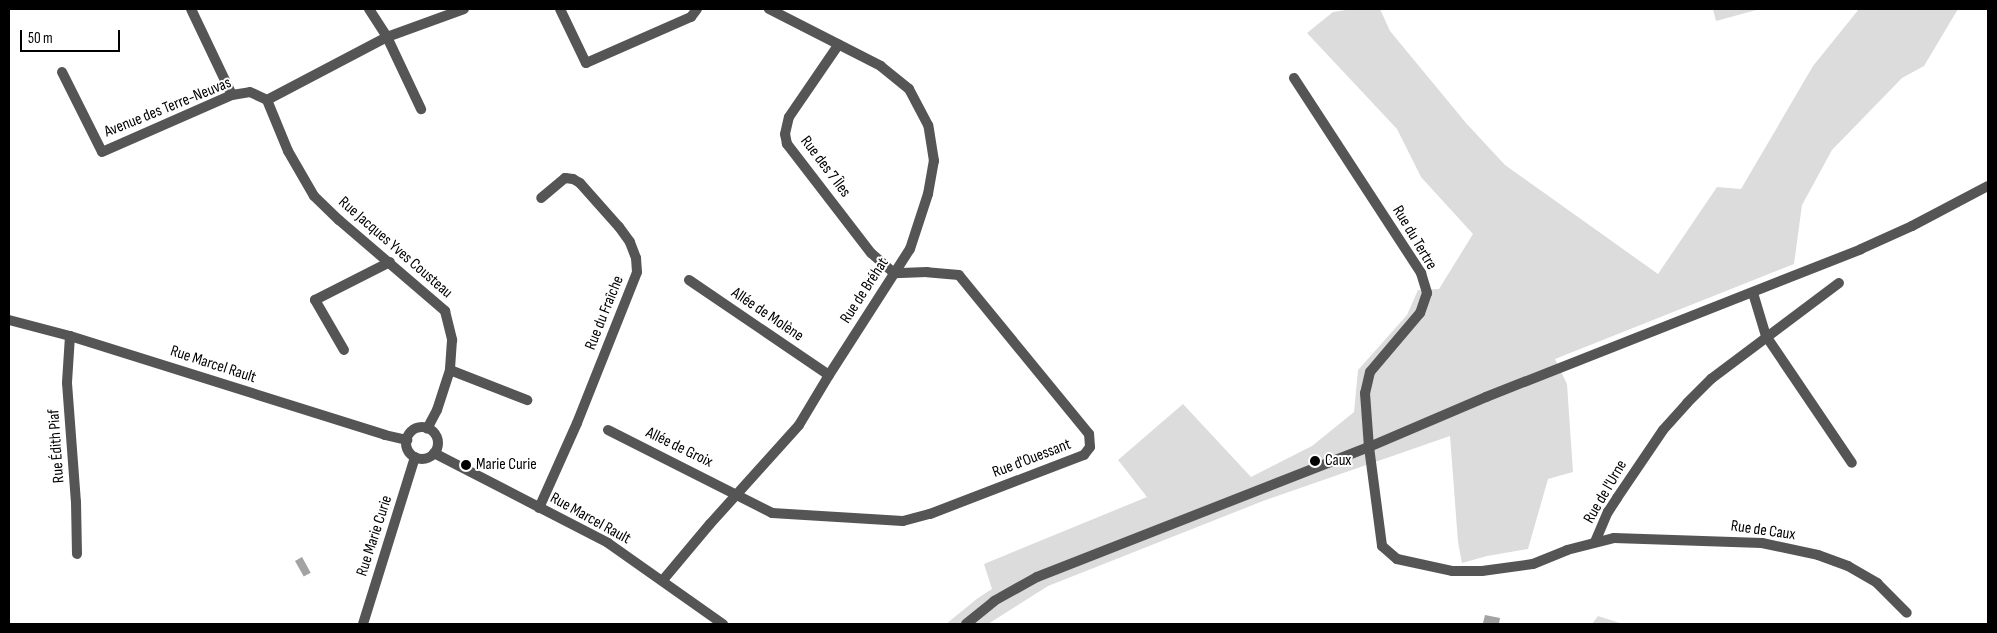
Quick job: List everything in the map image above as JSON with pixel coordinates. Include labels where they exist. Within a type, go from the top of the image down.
[{"type":"street","points":[[191,9],[232,95]]},
{"type":"street","points":[[369,9],[387,37],[420,109]]},
{"type":"street","points":[[267,100],[387,37],[464,9]]},
{"type":"street","points":[[560,9],[586,63],[690,17],[697,9]]},
{"type":"street","name":"Rue de Bréhat","points":[[663,580],[799,424],[910,249],[928,194],[934,161],[928,124],[909,89],[880,66],[769,9]]},
{"type":"street","name":"Rue des 7 Îles","points":[[839,44],[789,117],[785,134],[787,144],[871,253],[894,273]]},
{"type":"street","name":"Avenue des Terre-Neuvas","points":[[62,72],[102,152],[232,95],[250,92],[267,100]]},
{"type":"street","name":"Rue du Tertre","points":[[1294,78],[1421,273],[1427,293],[1420,313],[1370,372],[1365,393],[1369,447]]},
{"type":"street","name":"Rue Jacques Yves Cousteau","points":[[267,100],[288,151],[314,196],[339,220],[445,311],[452,340],[450,370],[437,410],[427,429]]},
{"type":"street","name":"Rue du Fraîche","points":[[539,508],[577,423],[637,272],[636,258],[630,242],[580,183],[573,179],[565,178],[541,198]]},
{"type":"street","points":[[966,624],[994,601],[1037,577],[1369,447],[1486,397],[1753,293],[1912,226],[1988,186]]},
{"type":"street","points":[[344,350],[315,300],[390,262]]},
{"type":"street","name":"Rue d'Ouessant","points":[[736,494],[772,513],[902,521],[930,514],[1084,455],[1090,446],[1089,434],[959,275],[927,272],[894,273]]},
{"type":"street","name":"Allée de Molène","points":[[689,280],[829,375]]},
{"type":"street","name":"Rue de l'Urne","points":[[1369,447],[1382,546],[1397,558],[1452,571],[1482,571],[1533,564],[1566,550],[1595,542],[1608,512],[1663,430],[1711,379],[1839,283]]},
{"type":"street","points":[[1753,293],[1766,336],[1852,463]]},
{"type":"street","name":"Rue Marcel Rault","points":[[9,320],[70,336],[385,435],[407,440]]},
{"type":"street","name":"Rue Édith Piaf","points":[[70,336],[67,383],[76,502],[77,554]]},
{"type":"street","points":[[450,370],[527,400]]},
{"type":"street","points":[[416,429],[427,429],[437,438],[437,449],[434,454],[425,459],[415,457],[408,450],[407,440],[416,429]]},
{"type":"street","name":"Allée de Groix","points":[[608,430],[736,494]]},
{"type":"street","name":"Rue Marcel Rault","points":[[434,454],[608,543],[723,624]]},
{"type":"street","name":"Rue Marie Curie","points":[[363,624],[415,457]]},
{"type":"street","name":"Rue de Caux","points":[[1595,542],[1614,538],[1762,542],[1818,555],[1848,566],[1877,584],[1907,614]]},
{"type":"shaded area","points":[[1352,9],[1380,9],[1390,31],[1466,123],[1505,165],[1658,274],[1717,187],[1741,189],[1813,66],[1859,9],[1958,9],[1924,66],[1902,78],[1832,150],[1802,205],[1794,264],[1555,359],[1567,384],[1573,472],[1548,479],[1528,549],[1487,556],[1462,563],[1458,542],[1450,436],[1263,501],[1048,586],[988,624],[946,624],[992,589],[984,564],[1147,497],[1118,460],[1183,404],[1251,477],[1312,446],[1354,412],[1358,370],[1407,315],[1418,290],[1439,289],[1473,234],[1421,177],[1397,129],[1307,33],[1333,12]]},
{"type":"shaded area","points":[[1713,9],[1760,9],[1716,21]]},
{"type":"shaded area","points":[[302,557],[311,573],[304,577],[295,561]]},
{"type":"shaded area","points":[[1485,615],[1500,618],[1499,624],[1483,623]]},
{"type":"shaded area","points":[[1598,616],[1623,624],[1592,624]]},
{"type":"place","name":"Caux","points":[[1315,461]]},
{"type":"place","name":"Marie Curie","points":[[466,465]]}]
